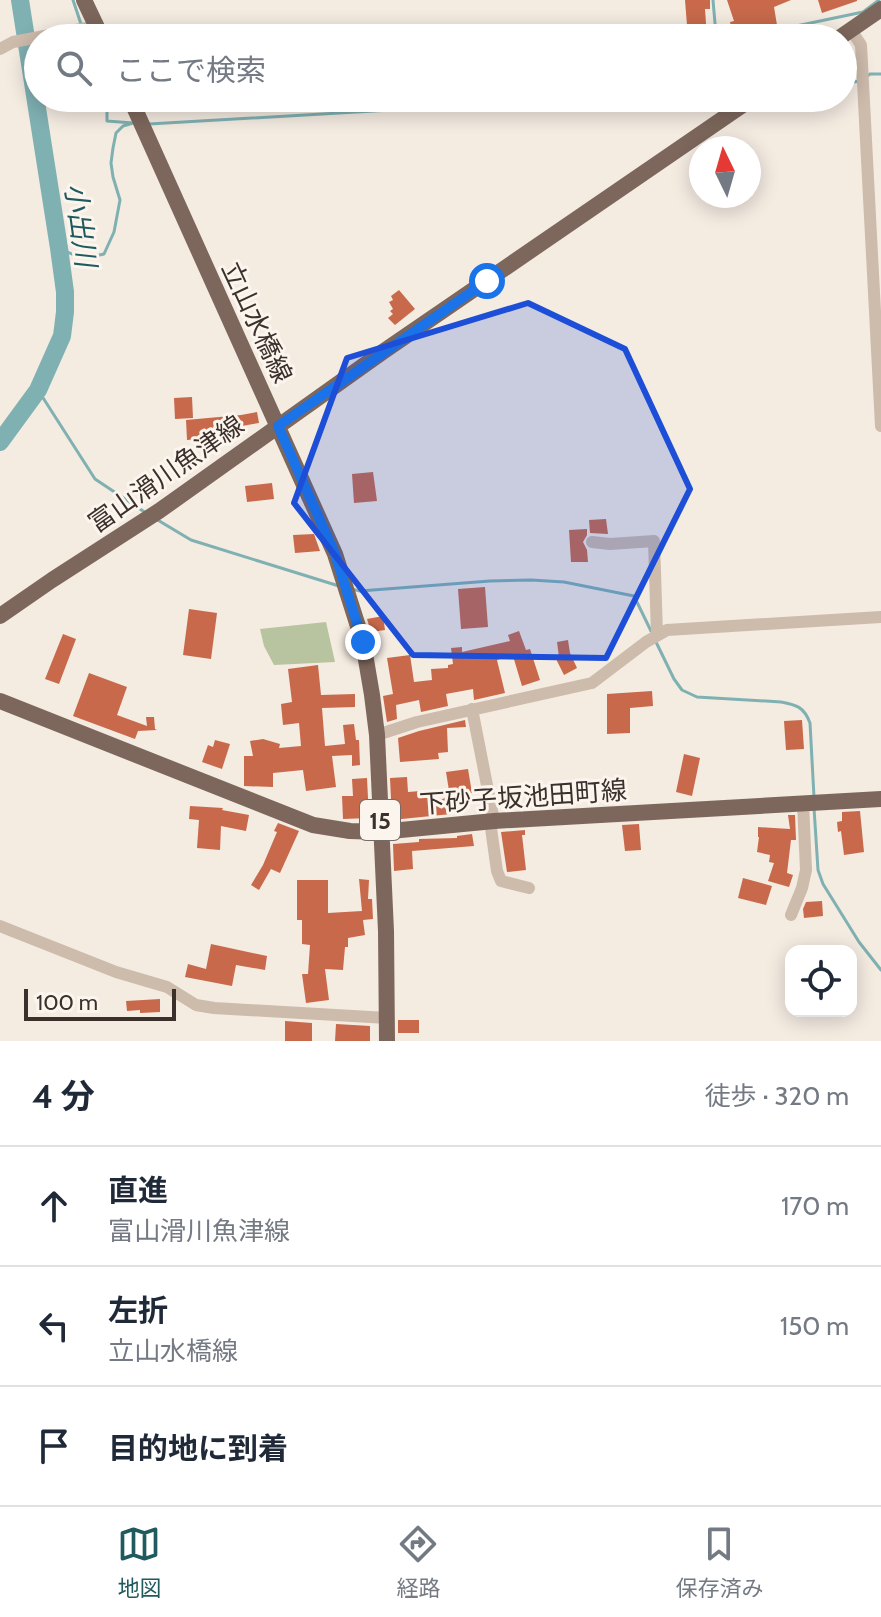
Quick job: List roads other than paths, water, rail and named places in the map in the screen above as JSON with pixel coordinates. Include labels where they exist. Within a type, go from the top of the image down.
[{"type":"main road","points":[[84,0],[96,24]]},
{"type":"main road","points":[[857,26],[881,9]]},
{"type":"main road","name":"立山水橋線","points":[[136,112],[335,554],[363,642],[377,735],[386,931],[387,1041]]},
{"type":"main road","name":"富山滑川魚津線","points":[[0,616],[159,511],[733,112]]},
{"type":"main road","name":"下砂子坂池田町線","points":[[0,701],[313,825],[350,831],[380,832],[492,821],[881,799]]},
{"type":"street","points":[[0,49],[24,40]]},
{"type":"street","points":[[857,42],[861,45],[881,426]]},
{"type":"street","points":[[592,542],[654,541],[657,635]]},
{"type":"street","points":[[377,735],[417,722],[592,683],[667,630],[881,617]]},
{"type":"street","points":[[472,709],[492,821],[497,871],[501,881],[529,888]]},
{"type":"street","points":[[791,915],[806,870],[803,803]]},
{"type":"street","points":[[0,926],[116,972],[167,987],[196,1005],[387,1018]]},
{"type":"waterway","name":"小出川","points":[[20,0],[24,25]]},
{"type":"waterway","points":[[73,0],[81,24]]},
{"type":"waterway","points":[[713,0],[715,24]]},
{"type":"waterway","points":[[806,24],[863,12],[879,0]]},
{"type":"waterway","points":[[866,77],[881,74]]},
{"type":"waterway","name":"小出川","points":[[0,442],[38,390],[62,336],[65,312],[59,248],[38,112]]},
{"type":"waterway","points":[[107,112],[107,121],[133,123]]},
{"type":"waterway","points":[[149,124],[355,112]]},
{"type":"waterway","points":[[59,248],[81,257],[104,254],[114,232],[120,200],[111,163],[116,133],[123,126],[133,123]]},
{"type":"waterway","points":[[38,390],[95,479],[146,513]]},
{"type":"waterway","points":[[156,519],[191,540],[339,586]]},
{"type":"waterway","points":[[351,589],[360,591],[490,581],[564,582],[634,596],[651,631]]},
{"type":"waterway","points":[[656,642],[682,690],[697,697],[781,702],[802,710],[810,723],[814,797]]},
{"type":"waterway","points":[[814,808],[818,870],[823,884],[859,942],[881,970]]}]
